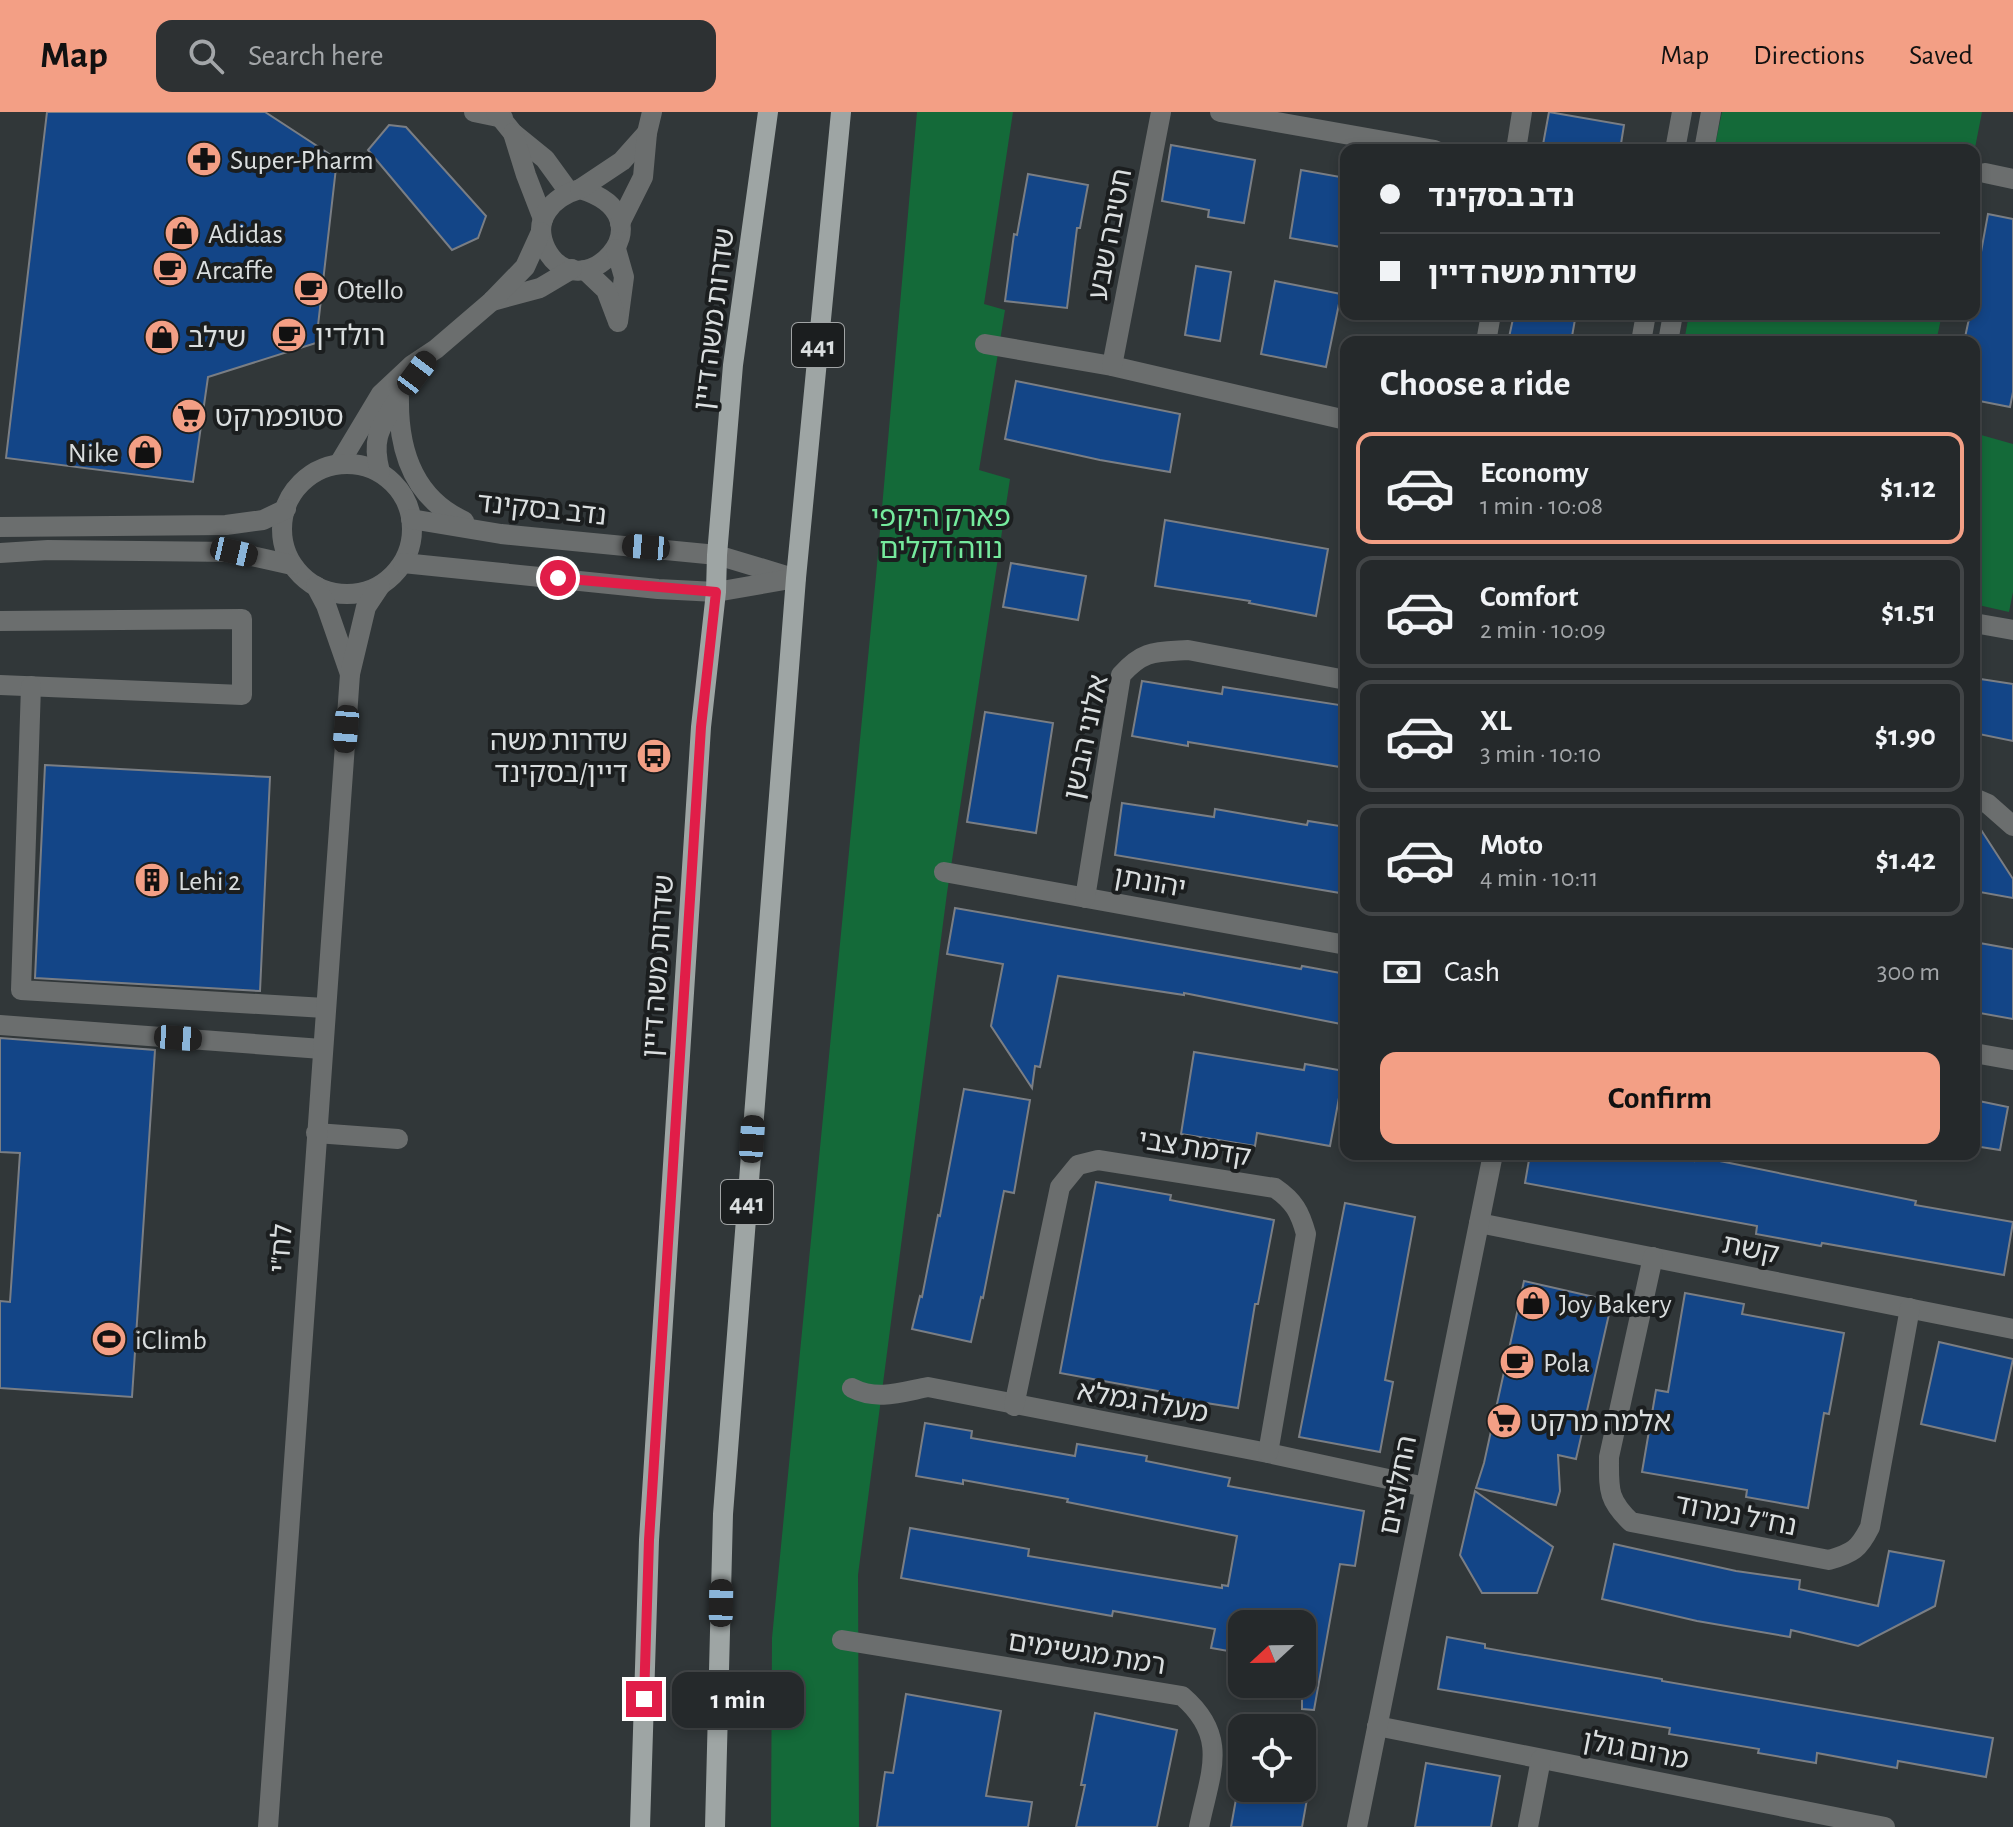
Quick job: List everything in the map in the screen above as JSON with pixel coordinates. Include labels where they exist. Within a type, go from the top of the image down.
[{"type":"main road","name":"שדרות משה דיין","points":[[640,1827],[649,1540],[701,727],[716,592],[733,365],[768,112]]},
{"type":"main road","name":"441","points":[[715,1827],[723,1514],[796,578],[841,112]]},
{"type":"street","points":[[474,112],[504,121],[575,190],[606,200],[620,223],[616,249],[608,259],[540,288],[492,301]]},
{"type":"street","points":[[620,223],[643,177],[652,112]]},
{"type":"street","name":"חטיבה שבע","points":[[1112,366],[1161,112]]},
{"type":"street","points":[[1220,112],[1401,144]]},
{"type":"street","points":[[1517,144],[1522,112]]},
{"type":"street","points":[[1676,144],[1682,112]]},
{"type":"street","points":[[1705,144],[1711,112]]},
{"type":"street","points":[[504,121],[542,225],[544,244],[550,256],[578,270],[606,290],[618,322],[624,277],[616,249]]},
{"type":"street","points":[[339,464],[381,394],[492,301],[525,267],[549,207],[622,161],[647,133]]},
{"type":"street","points":[[1985,173],[2013,179]]},
{"type":"street","points":[[993,345],[1112,366],[1340,419]]},
{"type":"street","points":[[380,472],[374,450],[378,433],[399,397],[436,349]]},
{"type":"street","points":[[399,397],[402,449],[416,477],[442,511],[489,533]]},
{"type":"street","points":[[339,464],[360,465],[380,472],[396,485],[407,503],[411,519],[411,544],[403,563],[390,579],[371,591],[349,595],[327,592],[307,581],[292,565],[284,544],[282,522],[302,482],[319,470],[339,464]]},
{"type":"street","points":[[0,527],[226,525],[263,520],[286,509]]},
{"type":"street","name":"נדב בסקינד","points":[[411,519],[489,533],[717,555],[796,578]]},
{"type":"street","points":[[0,553],[48,550],[234,552],[292,565]]},
{"type":"street","points":[[403,563],[716,592],[796,578]]},
{"type":"street","name":"לח\"י","points":[[316,586],[326,605],[350,674]]},
{"type":"street","name":"לח\"י","points":[[268,1827],[350,674],[366,607],[380,586]]},
{"type":"street","points":[[0,621],[242,619],[242,695],[0,685]]},
{"type":"street","points":[[1980,624],[2013,630]]},
{"type":"street","name":"אלוני הבשן","points":[[1085,898],[1121,675],[1137,657],[1163,651],[1188,650],[1340,679]]},
{"type":"street","points":[[31,686],[21,990],[325,1008]]},
{"type":"street","points":[[1980,801],[2013,826]]},
{"type":"street","name":"יהונתן","points":[[947,873],[1340,944]]},
{"type":"street","points":[[0,1025],[322,1049]]},
{"type":"street","points":[[1980,1054],[2013,1060]]},
{"type":"street","points":[[316,1133],[398,1139]]},
{"type":"street","name":"קדמת צבי","points":[[1014,1406],[1060,1187],[1078,1165],[1098,1160],[1275,1188],[1292,1199],[1301,1214],[1306,1234],[1268,1453]]},
{"type":"street","name":"החלוצים","points":[[1357,1827],[1492,1160]]},
{"type":"street","name":"קשת","points":[[1479,1223],[2013,1329]]},
{"type":"street","name":"נח\"ל נמרוד","points":[[1653,1257],[1609,1457],[1609,1488],[1615,1507],[1631,1522],[1829,1560],[1847,1555],[1861,1545],[1870,1527],[1910,1308]]},
{"type":"street","name":"מעלה גמלא","points":[[859,1392],[880,1396],[928,1387],[1425,1487]]},
{"type":"street","name":"רמת מגשימים","points":[[842,1640],[1182,1696],[1200,1712],[1211,1733],[1213,1756],[1199,1827]]},
{"type":"street","name":"מרום גולן","points":[[1377,1726],[1541,1759],[1793,1818],[1885,1827]]},
{"type":"street","points":[[1528,1827],[1541,1759]]},
{"type":"green space","name":"פארק היקפי נווה דקלים","points":[[917,112],[1013,112],[984,304],[1005,310],[979,470],[1010,479],[947,893],[858,1575],[859,1827],[771,1827],[772,1638],[876,576]]},
{"type":"green space","points":[[1722,112],[1982,112],[1976,144],[1715,144]]},
{"type":"green space","points":[[1688,320],[1941,320],[1937,336],[1685,336]]},
{"type":"green space","points":[[1980,435],[2013,444],[2013,592],[2009,612],[1980,605]]},
{"type":"building","points":[[47,112],[265,112],[337,159],[316,343],[208,377],[193,482],[6,458]]},
{"type":"building","points":[[1549,112],[1624,125],[1621,144],[1543,144]]},
{"type":"building","points":[[389,125],[406,127],[486,216],[478,238],[452,250],[368,150]]},
{"type":"building","points":[[1171,145],[1255,160],[1244,223],[1208,217],[1209,210],[1162,201]]},
{"type":"building","points":[[1301,170],[1340,177],[1340,247],[1290,238]]},
{"type":"building","points":[[1028,174],[1088,185],[1080,228],[1077,228],[1067,308],[1005,301],[1014,234],[1017,235]]},
{"type":"building","points":[[1988,214],[2013,219],[2013,392],[2010,407],[1980,401],[1980,336],[1965,336],[1969,320],[1980,320],[1980,257]]},
{"type":"building","points":[[1196,266],[1231,272],[1220,341],[1185,335]]},
{"type":"building","points":[[1275,281],[1340,294],[1326,367],[1261,354]]},
{"type":"building","points":[[1513,320],[1575,320],[1572,336],[1509,336]]},
{"type":"building","points":[[1016,381],[1180,414],[1170,472],[1005,439]]},
{"type":"building","points":[[1165,520],[1328,549],[1316,616],[1250,601],[1155,586]]},
{"type":"building","points":[[1011,563],[1086,576],[1078,620],[1003,607]]},
{"type":"building","points":[[1980,679],[2013,684],[2013,741],[1980,734]]},
{"type":"building","points":[[1142,681],[1222,694],[1223,687],[1340,705],[1340,767],[1188,742],[1188,746],[1132,736]]},
{"type":"building","points":[[985,712],[1053,723],[1036,833],[967,822]]},
{"type":"building","name":"Lehi 2","points":[[45,765],[270,777],[260,991],[35,978]]},
{"type":"building","points":[[1122,803],[1214,817],[1215,809],[1307,825],[1308,821],[1340,826],[1340,893],[1115,855]]},
{"type":"building","points":[[1980,828],[2013,879],[2013,898],[1980,892]]},
{"type":"building","points":[[955,908],[1301,969],[1302,966],[1340,973],[1340,1024],[1184,993],[1058,976],[1040,1067],[1035,1066],[1032,1088],[991,1026],[1003,964],[947,954]]},
{"type":"building","points":[[1980,943],[2013,949],[2013,1019],[1980,1013]]},
{"type":"building","points":[[0,1038],[155,1050],[132,1397],[0,1388],[0,1301],[10,1302],[20,1153],[0,1152]]},
{"type":"building","points":[[1194,1052],[1304,1070],[1305,1064],[1340,1070],[1340,1092],[1330,1146],[1257,1133],[1255,1146],[1181,1134]]},
{"type":"building","points":[[964,1089],[1030,1100],[1014,1193],[1004,1191],[971,1342],[912,1329],[940,1216]]},
{"type":"building","points":[[1980,1101],[2008,1107],[2000,1150],[1980,1147]]},
{"type":"building","points":[[1529,1160],[1715,1160],[1916,1201],[1915,1205],[2013,1222],[2004,1275],[1756,1234],[1757,1226],[1525,1183]]},
{"type":"building","points":[[1096,1182],[1171,1195],[1170,1200],[1274,1220],[1258,1304],[1255,1304],[1238,1408],[1168,1397],[1169,1393],[1060,1373]]},
{"type":"building","points":[[1345,1203],[1415,1217],[1385,1380],[1393,1382],[1380,1452],[1299,1437]]},
{"type":"building","points":[[1524,1281],[1612,1301],[1576,1459],[1558,1455],[1560,1491],[1556,1505],[1476,1488]]},
{"type":"building","points":[[1685,1293],[1744,1304],[1742,1314],[1844,1333],[1829,1414],[1824,1413],[1808,1508],[1746,1497],[1747,1490],[1642,1472],[1656,1390],[1668,1392]]},
{"type":"building","points":[[1939,1342],[2013,1359],[1995,1441],[1921,1424]]},
{"type":"building","points":[[925,1423],[972,1431],[971,1438],[1075,1456],[1077,1444],[1147,1456],[1146,1461],[1230,1478],[1228,1486],[1364,1511],[1355,1566],[1340,1564],[1314,1710],[1302,1709],[1302,1698],[1316,1698],[1316,1610],[1228,1610],[1228,1651],[1211,1648],[1215,1629],[1113,1611],[1112,1616],[901,1578],[910,1528],[1029,1549],[1028,1556],[1222,1588],[1222,1585],[1228,1586],[1237,1536],[1067,1502],[1068,1499],[963,1480],[963,1484],[916,1476]]},
{"type":"building","points":[[1475,1491],[1553,1547],[1537,1593],[1482,1593],[1460,1555]]},
{"type":"building","points":[[1614,1544],[1736,1571],[1800,1580],[1799,1589],[1878,1606],[1889,1551],[1944,1561],[1935,1606],[1858,1646],[1791,1630],[1790,1637],[1697,1621],[1602,1599]]},
{"type":"building","points":[[1447,1637],[1485,1644],[1485,1648],[1662,1681],[1993,1738],[1986,1777],[1898,1761],[1897,1768],[1817,1753],[1816,1763],[1758,1753],[1759,1749],[1669,1734],[1670,1728],[1438,1689]]},
{"type":"building","points":[[906,1694],[1001,1711],[986,1796],[1032,1802],[1028,1827],[877,1827],[885,1772],[893,1773]]},
{"type":"building","points":[[1095,1713],[1177,1730],[1157,1827],[1076,1827]]},
{"type":"building","points":[[1426,1763],[1500,1776],[1491,1827],[1415,1827]]},
{"type":"building","points":[[1235,1802],[1306,1802],[1302,1827],[1231,1827]]},
{"type":"place","name":"Super-Pharm","points":[[204,159]]},
{"type":"place","name":"Adidas","points":[[182,233]]},
{"type":"place","name":"Arcaffe","points":[[170,269]]},
{"type":"place","name":"Otello","points":[[311,289]]},
{"type":"place","name":"רולדין","points":[[289,335]]},
{"type":"place","name":"שילב","points":[[162,337]]},
{"type":"place","name":"סטופמרקט","points":[[189,416]]},
{"type":"place","name":"Nike","points":[[145,452]]},
{"type":"place","name":"שדרות משה דיין/בסקינד","points":[[654,756]]},
{"type":"place","name":"Lehi 2","points":[[152,880]]},
{"type":"place","name":"Joy Bakery","points":[[1533,1303]]},
{"type":"place","name":"iClimb","points":[[109,1339]]},
{"type":"place","name":"Pola","points":[[1517,1362]]},
{"type":"place","name":"אלמה מרקט","points":[[1504,1421]]},
{"type":"route","points":[[558,578],[716,592],[701,727],[649,1540],[644,1699]]}]
